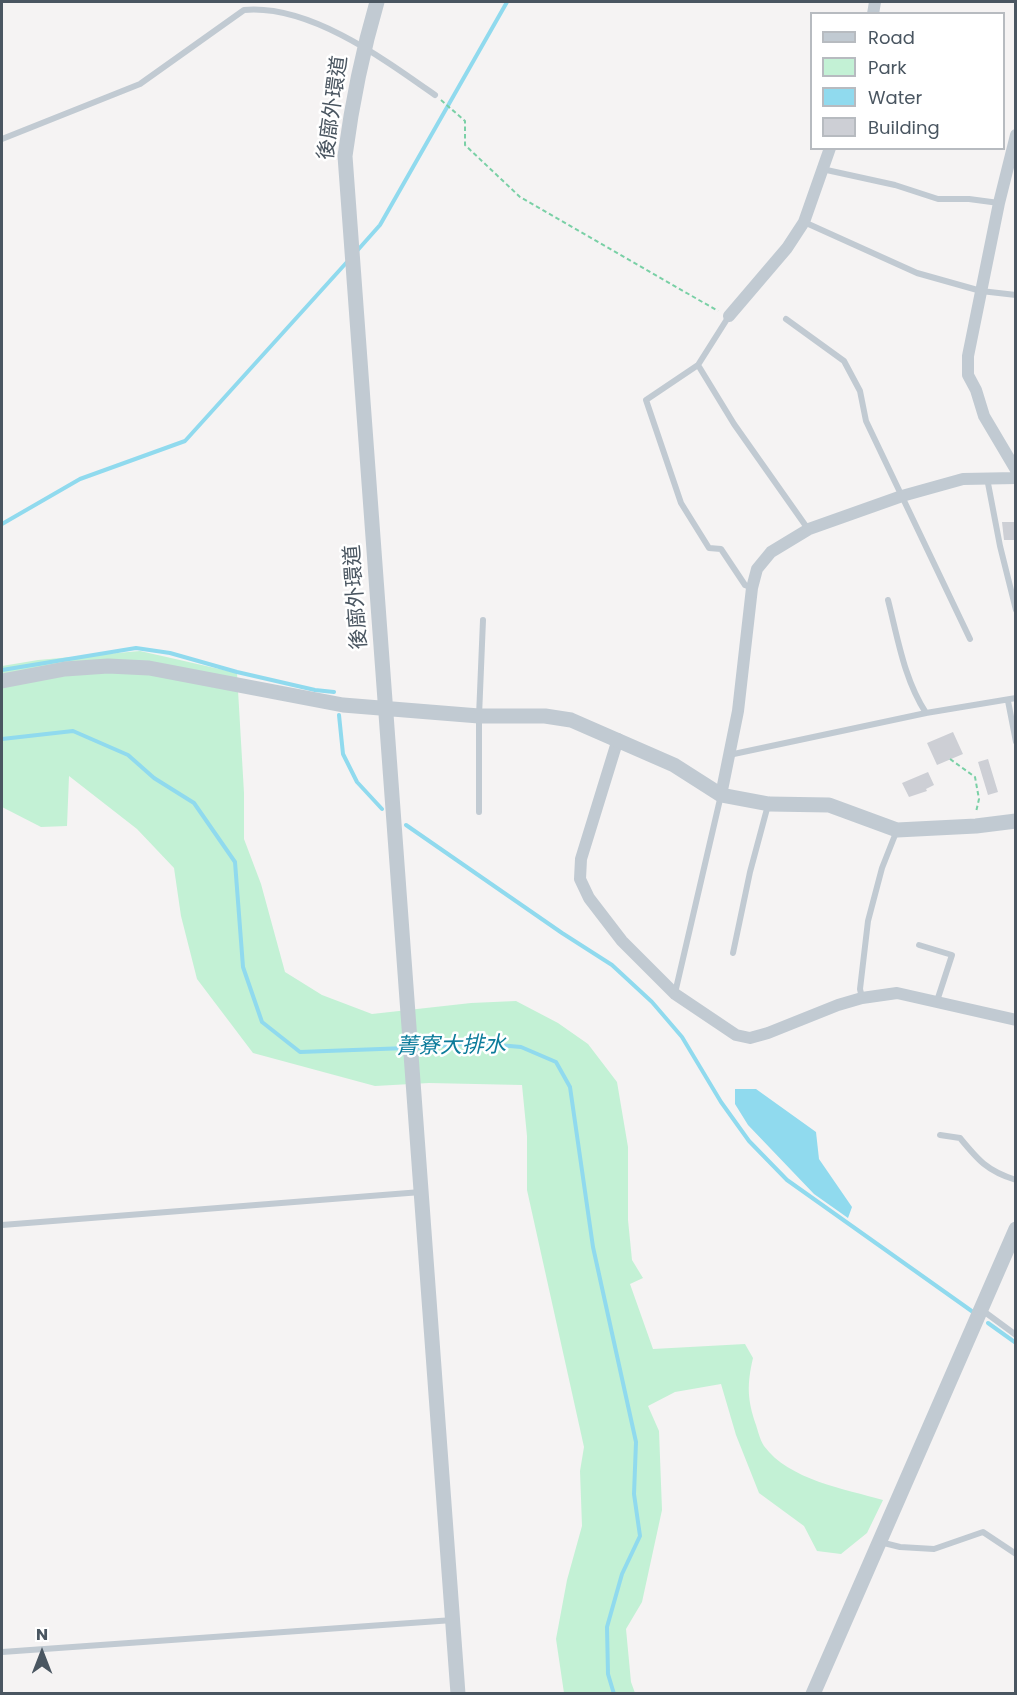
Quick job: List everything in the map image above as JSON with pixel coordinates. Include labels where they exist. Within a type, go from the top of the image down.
[{"type":"street","name":"後廍外環道","points":[[377,2],[352,101],[345,156],[458,1694]]},
{"type":"street","points":[[1016,135],[1012,167],[999,203],[968,356],[968,375],[976,390],[984,416],[1016,470]]},
{"type":"street","points":[[729,316],[787,248],[804,222],[829,150]]},
{"type":"street","points":[[721,795],[741,688],[752,588],[757,569],[771,552],[809,529],[902,496],[963,478],[1016,478]]},
{"type":"street","points":[[2,681],[65,669],[108,666],[149,668],[343,705],[479,716],[545,716],[572,720],[618,739],[674,765],[721,795],[769,804],[829,805],[897,830],[976,826],[1016,821]]},
{"type":"street","points":[[618,739],[581,859],[580,879],[589,898],[622,941],[675,994],[736,1035],[750,1038],[768,1034],[793,1022],[862,998],[897,993],[1016,1020]]},
{"type":"street","points":[[813,1694],[1016,1229]]},
{"type":"lane","points":[[244,2],[244,10]]},
{"type":"lane","points":[[2,139],[140,84],[244,10],[261,9],[292,14],[364,48],[435,95]]},
{"type":"lane","points":[[822,169],[895,185],[939,199],[969,199],[999,203]]},
{"type":"lane","points":[[804,222],[917,273],[981,291],[1016,295]]},
{"type":"lane","points":[[729,316],[698,365],[646,400],[681,503],[709,548],[720,549],[745,585],[752,588]]},
{"type":"lane","points":[[786,319],[844,361],[860,391],[866,421],[970,639]]},
{"type":"lane","points":[[698,365],[734,424],[809,529]]},
{"type":"lane","points":[[987,477],[1000,546],[1016,609]]},
{"type":"lane","points":[[888,600],[901,656],[915,695],[926,713]]},
{"type":"lane","points":[[479,812],[479,716],[483,620]]},
{"type":"lane","points":[[729,755],[926,713],[1016,698]]},
{"type":"lane","points":[[1008,701],[1016,742]]},
{"type":"lane","points":[[675,994],[721,795]]},
{"type":"lane","points":[[733,953],[750,872],[769,804]]},
{"type":"lane","points":[[862,998],[860,989],[868,921],[882,868],[897,830]]},
{"type":"lane","points":[[919,945],[952,956],[937,1002]]},
{"type":"lane","points":[[940,1135],[960,1138],[980,1163],[1002,1176],[1016,1180]]},
{"type":"lane","points":[[2,1225],[422,1192]]},
{"type":"lane","points":[[981,1310],[1016,1335]]},
{"type":"lane","points":[[880,1542],[900,1547],[934,1549],[983,1532],[1016,1554]]},
{"type":"lane","points":[[2,1652],[453,1620]]},
{"type":"path","points":[[435,95],[465,121],[465,145],[520,197],[729,316]]},
{"type":"path","points":[[950,759],[975,777],[979,799],[974,816],[976,826]]},
{"type":"green space","points":[[140,651],[237,673],[244,793],[244,839],[261,884],[285,972],[322,995],[372,1014],[471,1003],[516,1001],[558,1023],[588,1044],[617,1082],[628,1147],[628,1220],[632,1260],[643,1278],[630,1284],[653,1349],[745,1344],[753,1358],[749,1384],[751,1407],[764,1446],[775,1458],[803,1475],[835,1487],[883,1500],[867,1533],[841,1554],[817,1551],[804,1526],[759,1493],[736,1435],[721,1384],[675,1392],[648,1406],[659,1431],[662,1510],[642,1602],[626,1629],[631,1682],[635,1693],[564,1693],[556,1639],[567,1580],[582,1526],[580,1471],[584,1447],[527,1190],[527,1136],[522,1085],[429,1083],[375,1086],[253,1053],[197,979],[181,916],[174,868],[137,829],[69,776],[67,826],[41,827],[2,807],[2,666],[38,660]]},
{"type":"water","points":[[735,1089],[756,1089],[816,1132],[819,1159],[852,1207],[848,1218],[814,1194],[748,1125],[735,1104]]},
{"type":"building","points":[[1002,522],[1016,522],[1016,540],[1004,540]]},
{"type":"building","points":[[953,732],[963,754],[937,765],[927,743]]},
{"type":"building","points":[[988,759],[998,792],[988,795],[978,762]]},
{"type":"building","points":[[928,772],[934,785],[926,789],[927,791],[909,797],[902,783]]},
{"type":"waterway","points":[[356,252],[380,225],[507,2]]},
{"type":"waterway","points":[[2,524],[80,479],[185,441],[347,262]]},
{"type":"waterway","points":[[2,670],[136,648],[170,653],[237,672],[315,690],[334,692]]},
{"type":"waterway","points":[[339,715],[343,754],[357,782],[382,809]]},
{"type":"waterway","name":"菁寮大排水","points":[[2,739],[73,731],[128,755],[154,778],[194,803],[235,862],[243,967],[262,1022],[300,1052],[407,1048]]},
{"type":"waterway","points":[[406,825],[612,965],[652,1002],[682,1037],[721,1102],[749,1141],[787,1180],[973,1312]]},
{"type":"waterway","name":"菁寮大排水","points":[[414,1048],[476,1043],[521,1047],[556,1062],[570,1087],[593,1247],[636,1442],[634,1494],[640,1536],[622,1574],[607,1627],[608,1674],[614,1694]]},
{"type":"waterway","points":[[988,1323],[1016,1343]]}]
